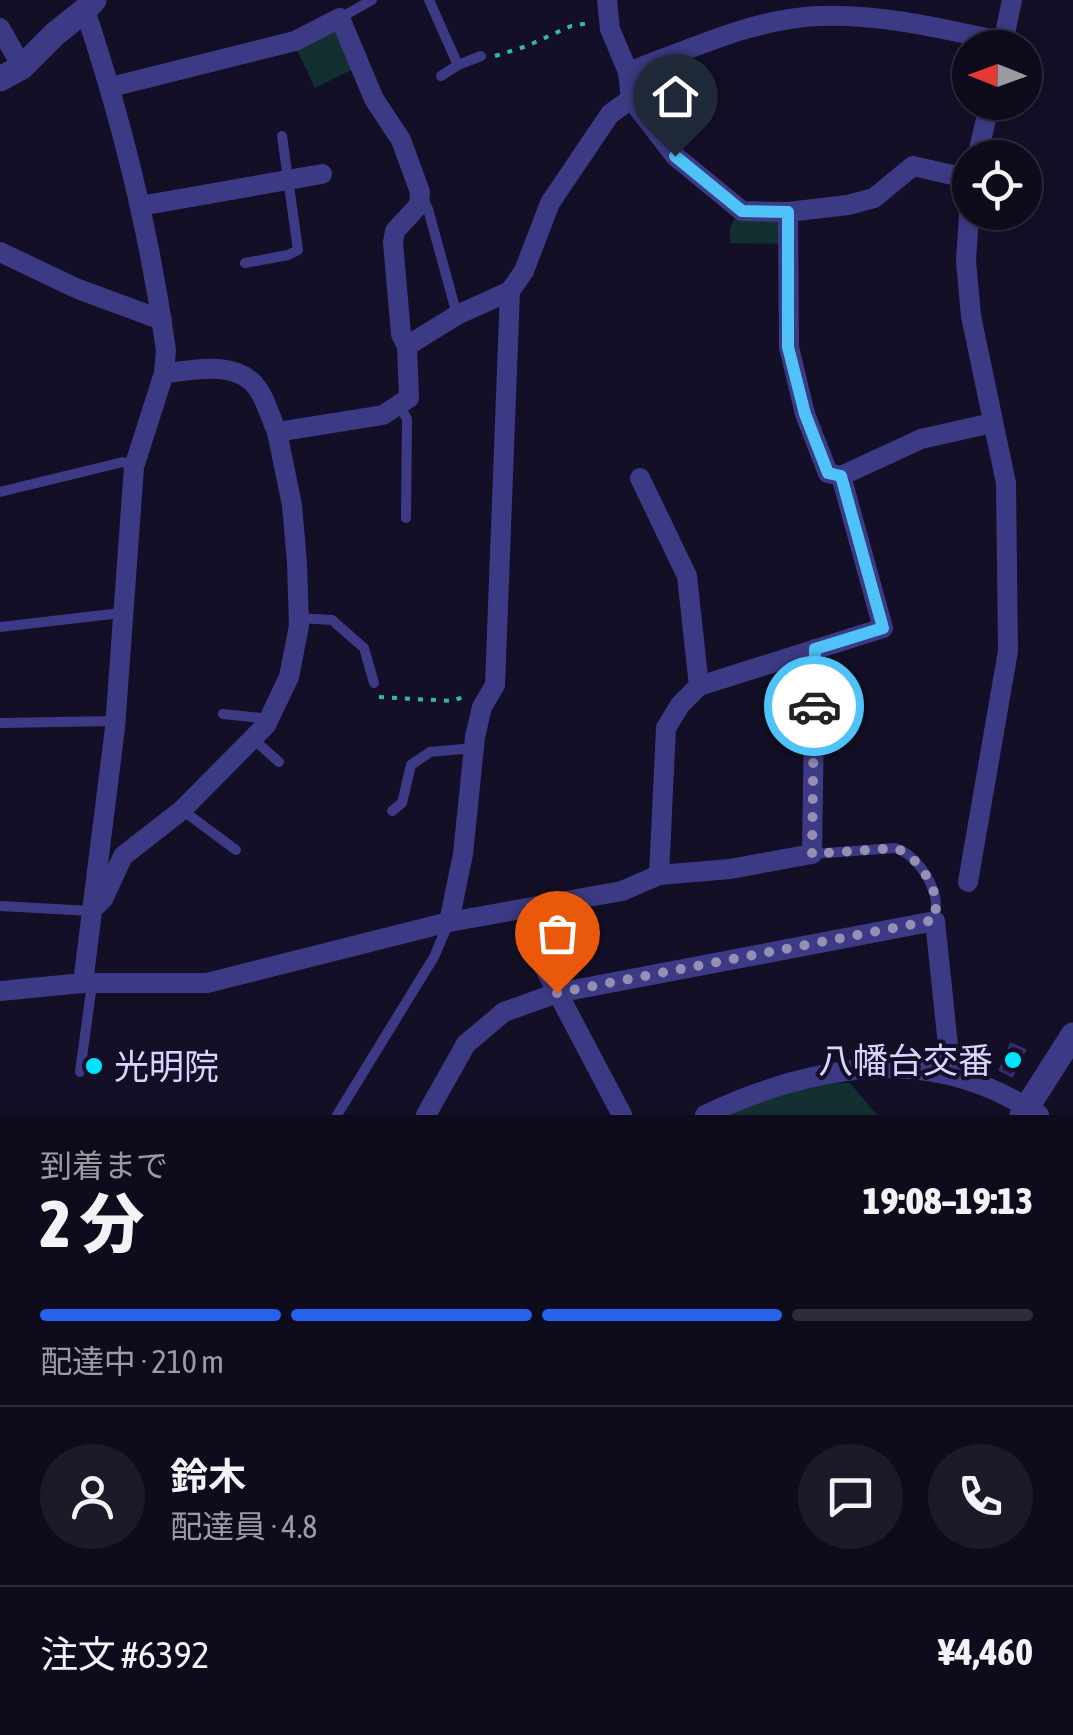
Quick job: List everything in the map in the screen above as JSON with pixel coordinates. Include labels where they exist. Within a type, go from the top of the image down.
[{"type":"street","points":[[1006,30],[1012,0]]},
{"type":"street","points":[[0,28],[11,73],[90,5],[140,206],[166,350],[164,373],[134,467],[115,721],[92,911],[88,983]]},
{"type":"street","points":[[608,11],[610,29],[628,72],[631,99],[675,156],[742,211],[788,212],[848,205],[874,198],[913,166],[952,174]]},
{"type":"street","points":[[628,72],[757,26],[819,16],[904,21],[952,33]]},
{"type":"street","points":[[111,87],[295,40],[340,18],[384,130],[400,140],[420,192],[419,205],[395,232],[392,242],[401,334],[407,346],[409,398],[383,415],[277,432]]},
{"type":"street","points":[[407,346],[458,315],[510,291],[524,271],[550,203],[610,114],[631,99]]},
{"type":"street","points":[[140,206],[322,174]]},
{"type":"street","points":[[788,212],[788,347],[805,414],[828,473],[841,476],[920,439],[992,423]]},
{"type":"street","points":[[968,230],[966,261],[971,316],[1006,482],[1008,651],[968,882]]},
{"type":"street","points":[[0,252],[78,289],[162,320]]},
{"type":"street","points":[[448,922],[463,854],[474,748],[482,707],[494,685],[510,291]]},
{"type":"street","points":[[92,911],[103,899],[123,856],[182,810],[270,719],[288,677],[299,626],[292,505],[277,432],[263,399],[252,381],[226,368],[164,373]]},
{"type":"street","points":[[659,875],[666,728],[680,705],[698,686],[883,628],[841,476]]},
{"type":"street","points":[[640,478],[688,576],[698,686]]},
{"type":"street","points":[[0,991],[88,983],[208,983],[448,922],[622,891],[659,875],[730,869],[812,854],[815,649]]},
{"type":"street","points":[[426,1115],[466,1044],[504,1012],[557,993],[935,920],[951,1074]]},
{"type":"street","points":[[533,946],[622,1115]]},
{"type":"street","points":[[705,1115],[806,1078],[850,1069],[908,1067],[951,1074],[989,1088],[1030,1112],[1073,1035]]},
{"type":"lane","points":[[340,18],[372,0]]},
{"type":"lane","points":[[430,0],[458,65]]},
{"type":"lane","points":[[441,76],[481,56]]},
{"type":"lane","points":[[244,263],[298,250],[282,136]]},
{"type":"lane","points":[[420,192],[454,304]]},
{"type":"lane","points":[[399,404],[407,420],[406,518]]},
{"type":"lane","points":[[0,492],[124,462],[134,467]]},
{"type":"lane","points":[[0,627],[122,613]]},
{"type":"lane","points":[[299,618],[332,620],[364,648],[374,684]]},
{"type":"lane","points":[[222,714],[270,719]]},
{"type":"lane","points":[[0,723],[115,721]]},
{"type":"lane","points":[[253,739],[279,762]]},
{"type":"lane","points":[[392,810],[402,802],[411,766],[430,752],[474,748]]},
{"type":"lane","points":[[182,810],[236,850]]},
{"type":"lane","points":[[812,854],[895,848],[906,851],[926,876],[936,899],[935,920]]},
{"type":"lane","points":[[0,906],[92,911]]},
{"type":"lane","points":[[337,1115],[434,956],[448,922]]},
{"type":"lane","points":[[80,1072],[88,983]]},
{"type":"path","points":[[481,56],[527,46],[608,11]]},
{"type":"path","points":[[374,684],[380,698],[452,701],[471,694],[486,700]]},
{"type":"green space","points":[[335,29],[355,68],[315,88],[296,47]]},
{"type":"green space","points":[[735,218],[774,218],[782,224],[782,244],[730,243]]},
{"type":"green space","points":[[830,1083],[850,1083],[877,1115],[720,1115],[779,1094]]},
{"type":"building","name":"八幡台交番","points":[[1011,1044],[1025,1050],[1012,1076],[1000,1070]]},
{"type":"way so far","points":[[557,993],[935,920],[936,899],[926,876],[906,851],[895,848],[812,854],[814,706]]},
{"type":"place","name":"八幡台交番","points":[[1013,1060]]},
{"type":"place","name":"光明院","points":[[94,1066]]},
{"type":"route","points":[[675,156],[742,211],[788,212],[788,347],[805,414],[828,473],[841,476],[883,628],[815,649],[814,706]]}]
